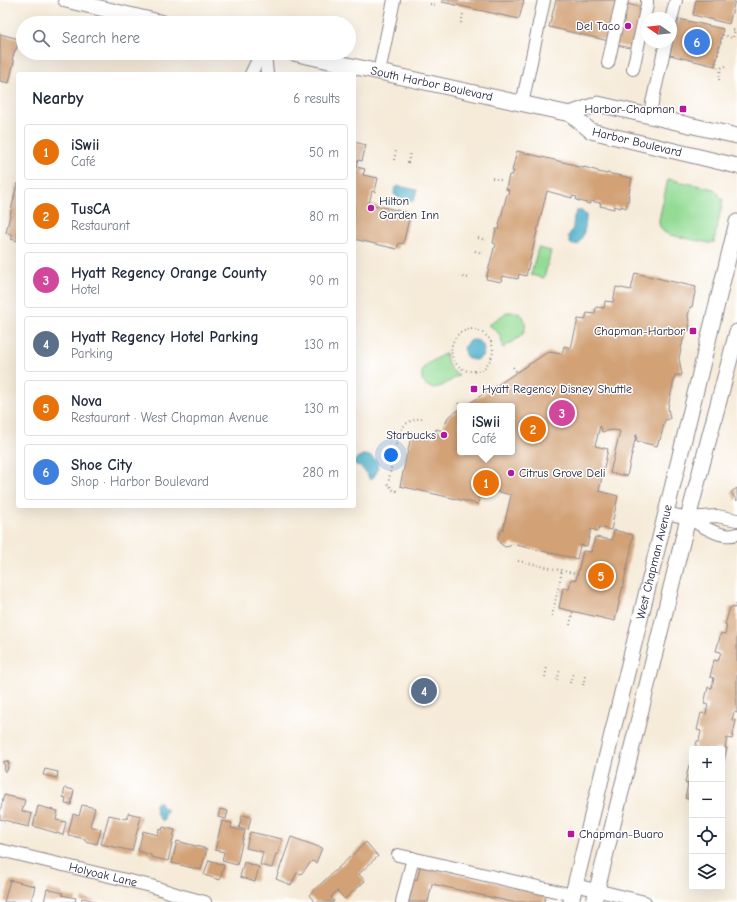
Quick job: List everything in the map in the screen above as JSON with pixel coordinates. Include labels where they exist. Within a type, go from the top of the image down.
[{"type":"main road","points":[[66,0],[133,16]]},
{"type":"main road","name":"South Harbor Boulevard","points":[[325,60],[570,114]]},
{"type":"main road","name":"Harbor Boulevard","points":[[737,136],[598,104],[570,114],[590,131],[737,166]]},
{"type":"main road","name":"West Chapman Avenue","points":[[573,894],[737,222]]},
{"type":"main road","name":"West Chapman Avenue","points":[[596,896],[688,518],[737,332]]},
{"type":"street","points":[[379,72],[394,0]]},
{"type":"street","points":[[522,104],[544,0]]},
{"type":"street","points":[[608,63],[622,0]]},
{"type":"street","points":[[633,69],[647,0]]},
{"type":"street","points":[[673,12],[676,0]]},
{"type":"street","points":[[649,116],[665,48]]},
{"type":"street","points":[[252,72],[258,60]]},
{"type":"street","points":[[266,60],[267,72]]},
{"type":"street","points":[[666,512],[688,518],[713,532],[731,536],[737,534]]},
{"type":"street","points":[[688,518],[717,516],[737,520]]},
{"type":"street","name":"Holyoak Lane","points":[[0,850],[151,886],[204,902]]},
{"type":"street","points":[[398,854],[573,894],[645,902]]},
{"type":"street","points":[[402,902],[413,858]]},
{"type":"path","points":[[430,4],[437,5]]},
{"type":"path","points":[[461,23],[463,14]]},
{"type":"path","points":[[726,66],[721,68],[715,67],[723,35],[733,38],[735,30],[733,30]]},
{"type":"path","points":[[719,80],[721,68]]},
{"type":"path","points":[[394,160],[396,150]]},
{"type":"path","points":[[408,163],[410,153]]},
{"type":"path","points":[[492,178],[501,180]]},
{"type":"path","points":[[478,238],[486,240]]},
{"type":"path","points":[[474,251],[483,253]]},
{"type":"path","points":[[463,277],[470,278]]},
{"type":"path","points":[[471,329],[484,333],[492,343],[493,349],[490,362],[483,370],[469,371],[458,366],[452,356],[452,344],[455,339],[460,332],[471,329]]},
{"type":"path","points":[[514,367],[517,372]]},
{"type":"path","points":[[397,491],[394,491],[388,484],[399,434],[405,425],[412,420],[422,418]]},
{"type":"path","points":[[518,561],[578,574]]},
{"type":"path","points":[[552,616],[562,571]]},
{"type":"path","points":[[570,625],[573,611]]},
{"type":"path","points":[[545,677],[547,667]]},
{"type":"path","points":[[557,680],[560,670]]},
{"type":"path","points":[[570,683],[573,673]]},
{"type":"path","points":[[583,685],[585,676]]},
{"type":"green space","points":[[668,179],[714,189],[723,200],[714,242],[709,243],[670,235],[665,233],[662,229],[659,220]]},
{"type":"green space","points":[[538,248],[551,251],[544,278],[531,275]]},
{"type":"green space","points":[[507,312],[520,314],[524,318],[525,327],[521,336],[503,348],[502,340],[499,334],[488,325]]},
{"type":"green space","points":[[446,353],[449,366],[459,375],[442,386],[434,388],[429,387],[422,379],[423,368]]},
{"type":"water","points":[[398,186],[417,190],[414,201],[396,197],[394,194],[395,187],[397,188]]},
{"type":"water","points":[[577,211],[582,211],[586,215],[585,227],[578,245],[572,245],[569,242],[570,238],[568,237],[573,228],[574,216]]},
{"type":"water","points":[[470,340],[478,340],[484,346],[484,354],[478,360],[470,360],[464,354],[464,346]]},
{"type":"water","points":[[363,455],[373,458],[376,461],[378,468],[377,472],[370,480],[364,470],[356,465],[357,458]]},
{"type":"water","points":[[160,802],[162,807],[167,810],[163,821],[159,818],[156,811],[155,804]]},
{"type":"building","points":[[442,0],[524,0],[519,19],[442,2]]},
{"type":"building","points":[[556,0],[618,0],[609,41],[549,27]]},
{"type":"building","points":[[696,0],[735,0],[729,24],[693,15]]},
{"type":"building","name":"Del Taco","points":[[623,3],[643,8],[634,49],[614,44]]},
{"type":"building","points":[[679,19],[723,29],[715,66],[670,55],[672,48],[677,48],[677,27]]},
{"type":"building","points":[[0,34],[16,38],[16,50],[12,60],[14,61],[9,83],[0,81]]},
{"type":"building","name":"Hilton Garden Inn","points":[[356,142],[366,145],[362,161],[358,160],[356,167]]},
{"type":"building","points":[[517,151],[575,165],[574,166],[584,167],[598,172],[632,178],[626,208],[614,206],[614,209],[600,206],[601,203],[590,201],[590,204],[576,200],[577,197],[572,196],[572,198],[547,191],[526,276],[519,274],[518,279],[503,276],[501,282],[486,279],[496,244],[493,243],[496,229],[499,229],[509,190],[506,189],[509,175],[512,175],[514,171],[512,171]]},
{"type":"building","name":"Hilton Garden Inn","points":[[356,167],[365,169],[363,175],[378,178],[375,192],[372,191],[369,204],[406,212],[405,218],[409,219],[403,244],[399,243],[397,249],[356,239]]},
{"type":"building","points":[[16,188],[16,240],[11,239],[13,235],[6,233]]},
{"type":"building","points":[[635,273],[696,287],[692,307],[690,307],[688,316],[690,330],[685,331],[679,358],[682,375],[675,375],[668,407],[670,419],[665,420],[657,446],[636,441],[636,435],[627,476],[610,473],[620,431],[613,430],[602,432],[600,426],[595,446],[608,449],[599,491],[618,496],[611,530],[599,527],[598,531],[591,529],[587,546],[580,545],[577,559],[512,544],[505,547],[502,545],[498,540],[498,536],[503,530],[511,495],[488,489],[486,497],[480,496],[478,504],[400,486],[412,432],[435,437],[436,429],[443,431],[448,417],[457,411],[457,455],[515,455],[515,403],[470,403],[548,352],[562,354],[564,346],[571,348],[578,319],[585,320],[587,313],[595,314],[596,307],[604,308],[605,301],[613,302],[616,287],[631,290]]},
{"type":"building","points":[[737,488],[737,501],[731,492]]},
{"type":"building","points":[[614,530],[633,535],[615,621],[559,608],[563,588],[569,589],[571,579],[576,580],[583,551],[591,552],[595,537],[612,540]]},
{"type":"building","points":[[736,604],[737,713],[734,712],[732,720],[736,721],[732,739],[727,738],[725,748],[725,746],[696,746],[697,741],[699,741],[701,731],[697,730],[701,713],[706,714],[708,705],[704,704],[708,687],[712,688],[714,678],[710,677],[714,660],[718,661],[721,652],[716,651],[721,633],[725,634],[727,625],[725,625],[730,607],[735,608]]},
{"type":"building","points":[[4,761],[9,762],[7,771],[4,771]]},
{"type":"building","points":[[689,765],[689,799],[685,798],[688,784],[685,783]]},
{"type":"building","points":[[45,769],[58,772],[57,778],[43,775]]},
{"type":"building","points":[[65,788],[74,790],[71,805],[65,804],[66,798],[63,797]]},
{"type":"building","points":[[4,795],[25,800],[22,811],[32,814],[29,827],[0,819]]},
{"type":"building","points":[[82,805],[95,808],[90,826],[101,829],[97,844],[85,841],[85,839],[68,835],[73,814],[79,816]]},
{"type":"building","points":[[38,806],[58,811],[56,820],[66,822],[63,835],[33,826]]},
{"type":"building","points":[[220,809],[228,811],[226,819],[218,817]]},
{"type":"building","points":[[128,813],[141,816],[132,851],[101,844],[109,815],[127,819]]},
{"type":"building","points":[[242,815],[251,817],[248,830],[239,828]]},
{"type":"building","points":[[222,821],[232,823],[231,828],[245,831],[237,865],[222,861],[224,852],[215,850]]},
{"type":"building","points":[[163,827],[175,830],[168,861],[151,857],[151,855],[138,851],[143,831],[158,835],[159,829],[162,830]]},
{"type":"building","points":[[250,832],[282,839],[272,868],[260,865],[263,852],[246,848]]},
{"type":"building","points":[[291,837],[322,848],[316,863],[312,861],[301,874],[297,873],[291,885],[276,879]]},
{"type":"building","points":[[177,841],[207,849],[201,870],[172,863]]},
{"type":"building","points":[[366,842],[378,856],[359,874],[365,881],[345,899],[337,891],[331,897],[334,901],[333,902],[315,902],[309,895]]},
{"type":"building","points":[[209,860],[224,865],[220,880],[204,875]]},
{"type":"building","points":[[244,862],[259,867],[255,882],[240,877]]},
{"type":"building","points":[[420,866],[546,894],[544,902],[512,902],[432,884],[428,902],[409,902],[414,879],[417,880]]},
{"type":"building","points":[[10,880],[35,886],[31,902],[4,902]]},
{"type":"building","points":[[47,889],[63,893],[62,895],[76,898],[75,902],[44,902]]},
{"type":"building","points":[[82,898],[95,901],[95,902],[81,902]]},
{"type":"place","name":"Del Taco","points":[[628,26]]},
{"type":"place","name":"Shoe City","points":[[697,42]]},
{"type":"place","name":"Harbor-Chapman","points":[[683,109]]},
{"type":"place","name":"Hilton Garden Inn","points":[[371,208]]},
{"type":"place","name":"Chapman-Harbor","points":[[693,331]]},
{"type":"place","name":"Hyatt Regency Disney Shuttle","points":[[474,389]]},
{"type":"place","name":"Hyatt Regency Orange County","points":[[562,413]]},
{"type":"place","name":"TusCA","points":[[533,429]]},
{"type":"place","name":"Starbucks","points":[[444,435]]},
{"type":"place","name":"Citrus Grove Deli","points":[[511,473]]},
{"type":"place","name":"iSwii","points":[[486,483]]},
{"type":"place","name":"Nova","points":[[601,576]]},
{"type":"place","name":"Hyatt Regency Hotel Parking","points":[[424,691]]},
{"type":"place","name":"Chapman-Buaro","points":[[571,834]]}]
